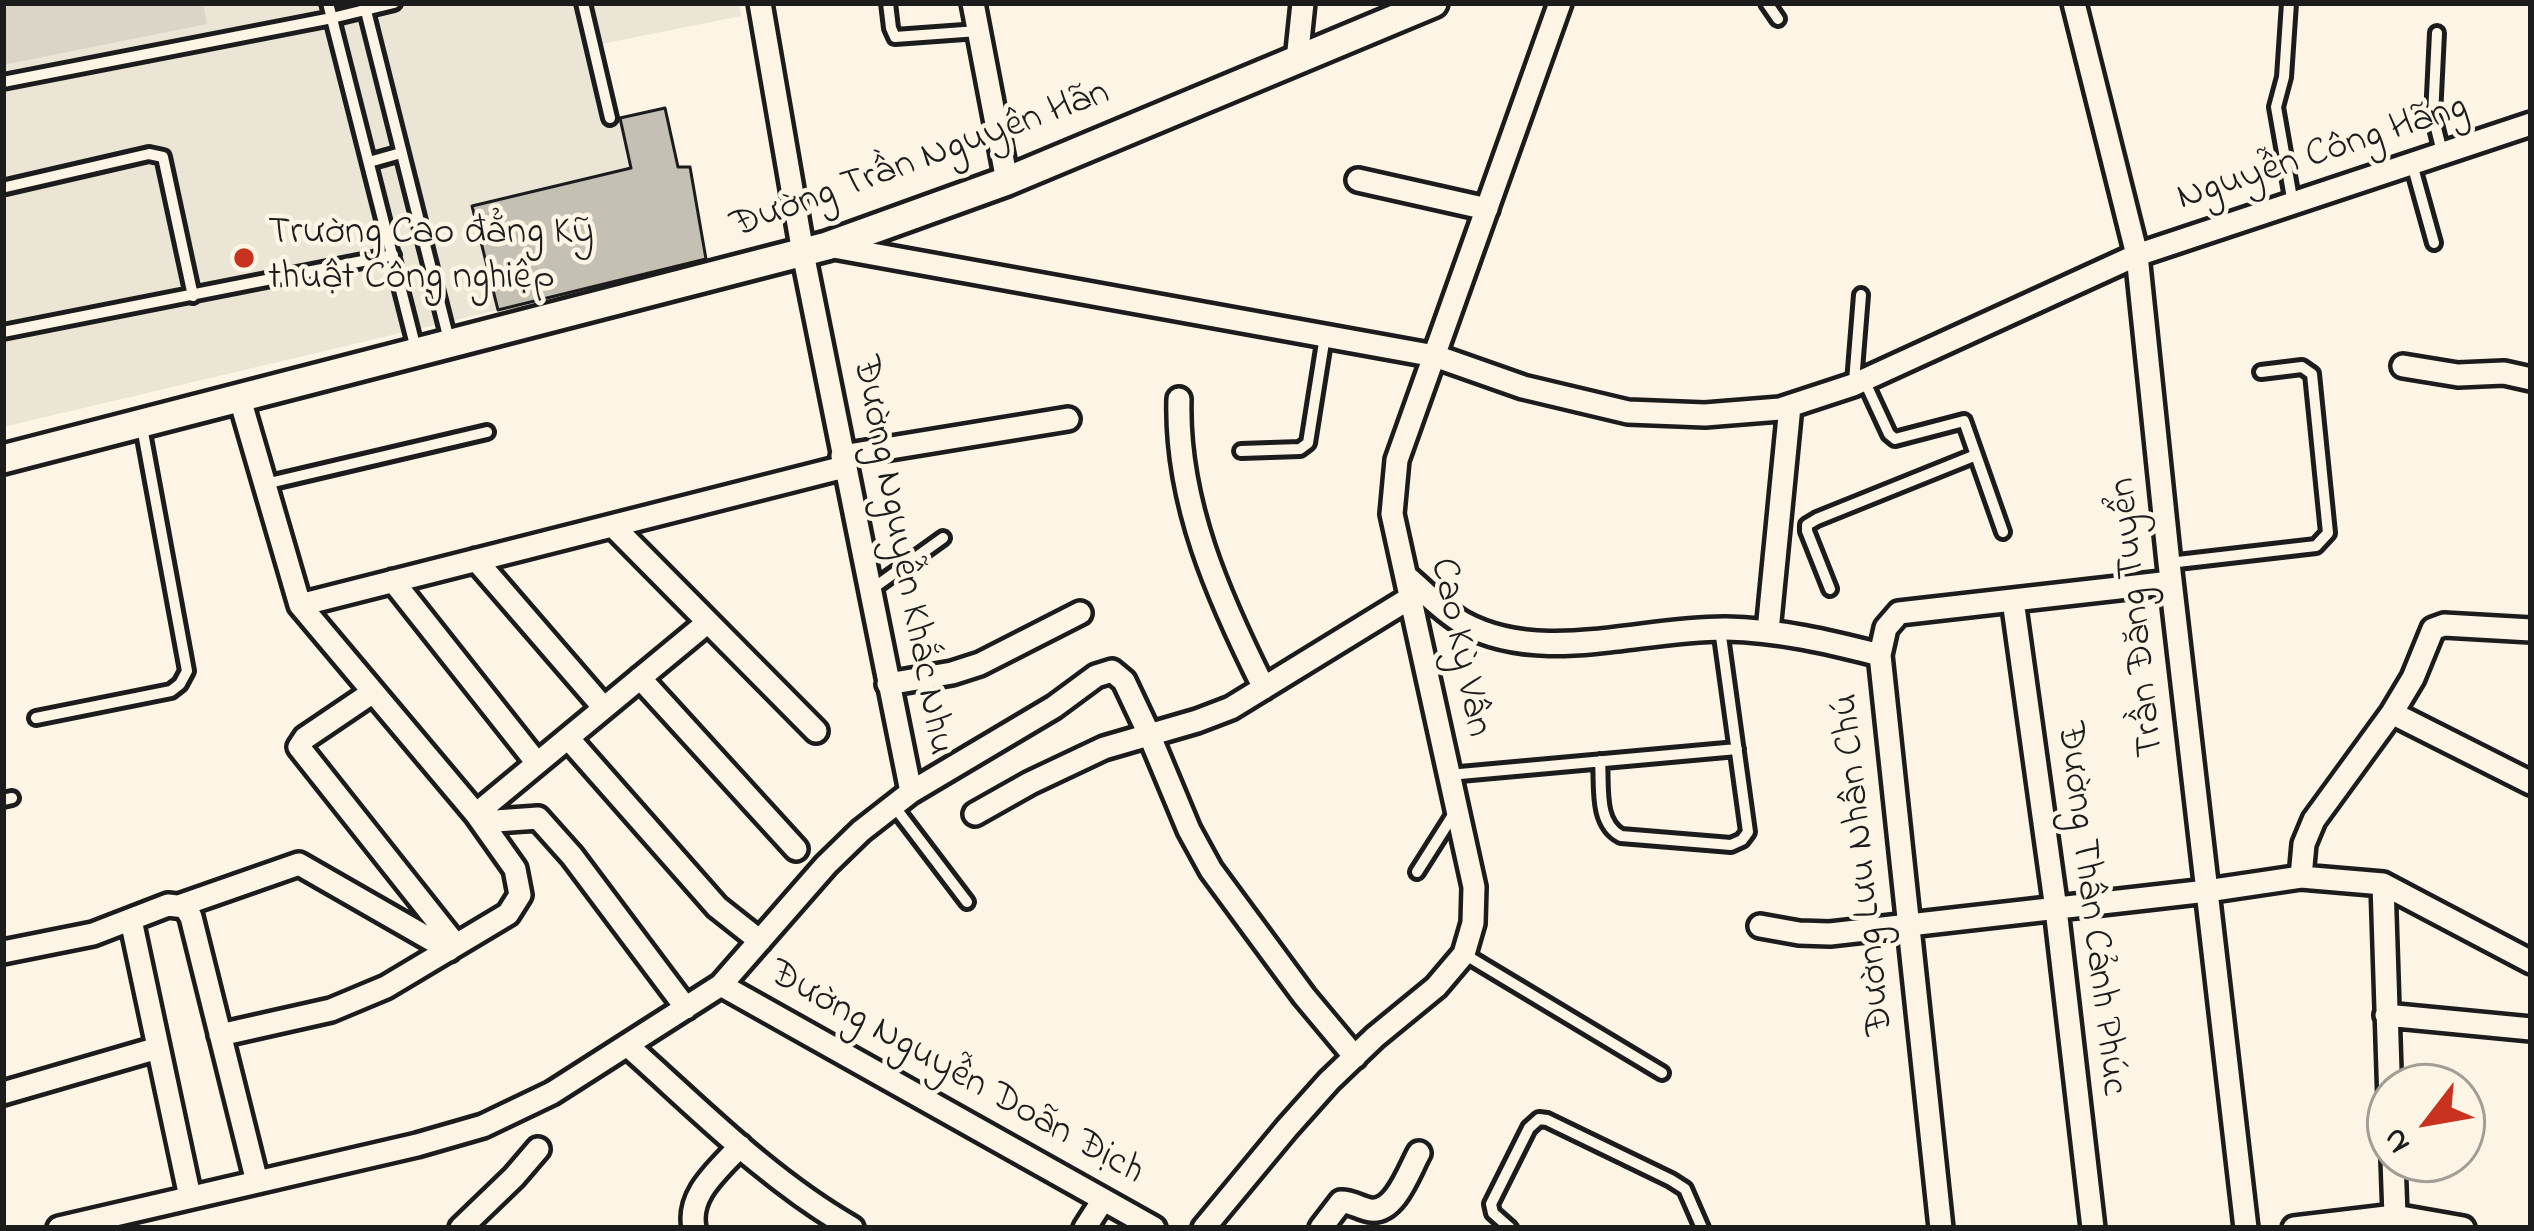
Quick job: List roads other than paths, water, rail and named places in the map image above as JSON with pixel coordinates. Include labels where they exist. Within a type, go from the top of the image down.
[{"type":"street","name":"Đường Nguyễn Khắc Nhu","points":[[59,1228],[417,1145],[483,1126],[552,1093],[721,985],[826,865],[902,799],[888,684],[843,461],[815,249],[760,3]]},
{"type":"street","points":[[973,3],[1007,181]]},
{"type":"street","points":[[1297,60],[1303,3]]},
{"type":"street","name":"Cao Kỳ Vân","points":[[1464,954],[1473,923],[1474,887],[1392,514],[1396,460],[1560,3]]},
{"type":"street","name":"Trần Đăng Tuyển","points":[[2074,3],[2137,255],[2246,1228]]},
{"type":"street","name":"Đường Trần Nguyên Hãn","points":[[3,459],[815,249],[1007,181],[1418,6]]},
{"type":"street","name":"Nguyễn Công Hãng","points":[[815,249],[1435,356],[1523,387],[1628,412],[1705,415],[1780,409],[1859,383],[2137,255],[2531,124]]},
{"type":"street","points":[[1358,180],[1487,209]]},
{"type":"street","points":[[2403,366],[2458,375],[2504,373],[2531,380]]},
{"type":"street","points":[[220,1035],[332,1010],[386,986],[508,914],[520,895],[515,869],[479,818],[300,605],[240,399]]},
{"type":"street","points":[[1179,399],[1178,438],[1186,488],[1213,576],[1264,688]]},
{"type":"street","points":[[1768,631],[1790,406]]},
{"type":"street","points":[[300,605],[613,526],[843,461],[1068,419]]},
{"type":"street","points":[[613,526],[816,730]]},
{"type":"street","points":[[476,560],[604,708]]},
{"type":"street","points":[[2013,600],[2170,572]]},
{"type":"street","points":[[393,581],[537,763]]},
{"type":"street","points":[[975,814],[1103,748],[1231,708],[1408,586],[1488,634],[1530,642],[1569,643],[1720,629],[1768,631],[1880,655]]},
{"type":"street","name":"Đường Lưu Nhân Chú","points":[[1942,1228],[1880,655],[1886,628],[1899,613],[2013,600]]},
{"type":"street","name":"Đường Thân Cảnh Phúc","points":[[2013,600],[2056,909],[2093,1228]]},
{"type":"street","points":[[888,684],[980,664],[1080,613]]},
{"type":"street","points":[[479,818],[537,763],[708,622]]},
{"type":"street","points":[[2301,877],[2304,844],[2314,820],[2392,713],[2431,633],[2438,626],[2531,630]]},
{"type":"street","points":[[902,799],[1054,707],[1096,676],[1112,671],[1124,681],[1211,870],[1355,1057]]},
{"type":"street","points":[[640,678],[796,849]]},
{"type":"street","points":[[373,692],[305,738],[299,747],[453,948]]},
{"type":"street","points":[[2392,713],[2531,783]]},
{"type":"street","points":[[568,738],[717,907],[760,941]]},
{"type":"street","points":[[479,818],[538,818],[686,1008]]},
{"type":"street","points":[[179,906],[299,864],[453,948]]},
{"type":"street","points":[[1760,926],[1830,934],[2301,877],[2383,884],[2531,962]]},
{"type":"street","points":[[2383,884],[2388,1063]]},
{"type":"street","points":[[3,952],[92,934],[168,905],[185,907],[257,1182]]},
{"type":"street","points":[[131,920],[190,1197]]},
{"type":"street","points":[[1204,1228],[1287,1128],[1355,1057],[1436,987],[1464,954]]},
{"type":"street","name":"Đường Nguyễn Doãn Địch","points":[[721,985],[1154,1228]]},
{"type":"street","points":[[2386,1015],[2531,1029]]},
{"type":"street","points":[[627,1046],[740,1146],[819,1209],[852,1228]]},
{"type":"street","points":[[3,1093],[158,1048]]},
{"type":"street","points":[[694,1228],[691,1212],[701,1190],[740,1146]]},
{"type":"street","points":[[461,1228],[538,1149]]},
{"type":"street","points":[[1321,1228],[1341,1202],[1384,1209],[1418,1153]]},
{"type":"street","points":[[2394,1183],[2396,1216]]},
{"type":"street","points":[[1085,1228],[1103,1199]]},
{"type":"street","points":[[2294,1228],[2396,1216],[2464,1228]]},
{"type":"lane","points":[[328,3],[417,352]]},
{"type":"lane","points":[[3,82],[394,3]]},
{"type":"lane","points":[[583,3],[610,118]]},
{"type":"lane","points":[[887,3],[896,37],[978,31]]},
{"type":"lane","points":[[1767,3],[1778,19]]},
{"type":"lane","points":[[2289,3],[2284,77],[2276,107],[2293,203]]},
{"type":"lane","points":[[365,6],[450,343]]},
{"type":"lane","points":[[2437,33],[2433,116],[2442,152]]},
{"type":"lane","points":[[369,162],[401,153]]},
{"type":"lane","points":[[6,187],[149,154],[164,158],[193,296]]},
{"type":"lane","points":[[2412,164],[2434,243]]},
{"type":"lane","points":[[3,332],[393,255]]},
{"type":"lane","points":[[1861,295],[1859,383],[1889,434],[1895,439],[1964,421],[2003,532]]},
{"type":"lane","points":[[1241,451],[1300,449],[1308,443],[1325,336]]},
{"type":"lane","points":[[2170,572],[2316,546],[2328,533],[2312,374],[2302,367],[2260,372]]},
{"type":"lane","points":[[36,718],[171,691],[187,671],[142,424]]},
{"type":"lane","points":[[265,484],[488,432]]},
{"type":"lane","points":[[1830,589],[1807,525],[1976,455]]},
{"type":"lane","points":[[869,591],[943,538]]},
{"type":"lane","points":[[1600,761],[1604,820],[1621,836],[1731,845],[1742,840],[1748,832],[1720,629]]},
{"type":"lane","points":[[1449,776],[1737,749]]},
{"type":"lane","points":[[902,799],[967,902]]},
{"type":"lane","points":[[1417,872],[1457,810]]},
{"type":"lane","points":[[1464,954],[1662,1073]]},
{"type":"lane","points":[[1510,1228],[1493,1214],[1491,1204],[1528,1128],[1539,1119],[1671,1180],[1685,1190],[1702,1228]]},
{"type":"place","name":"Trường Cao đẳng Kỹ thuật Công nghiệp","points":[[244,258]]}]
